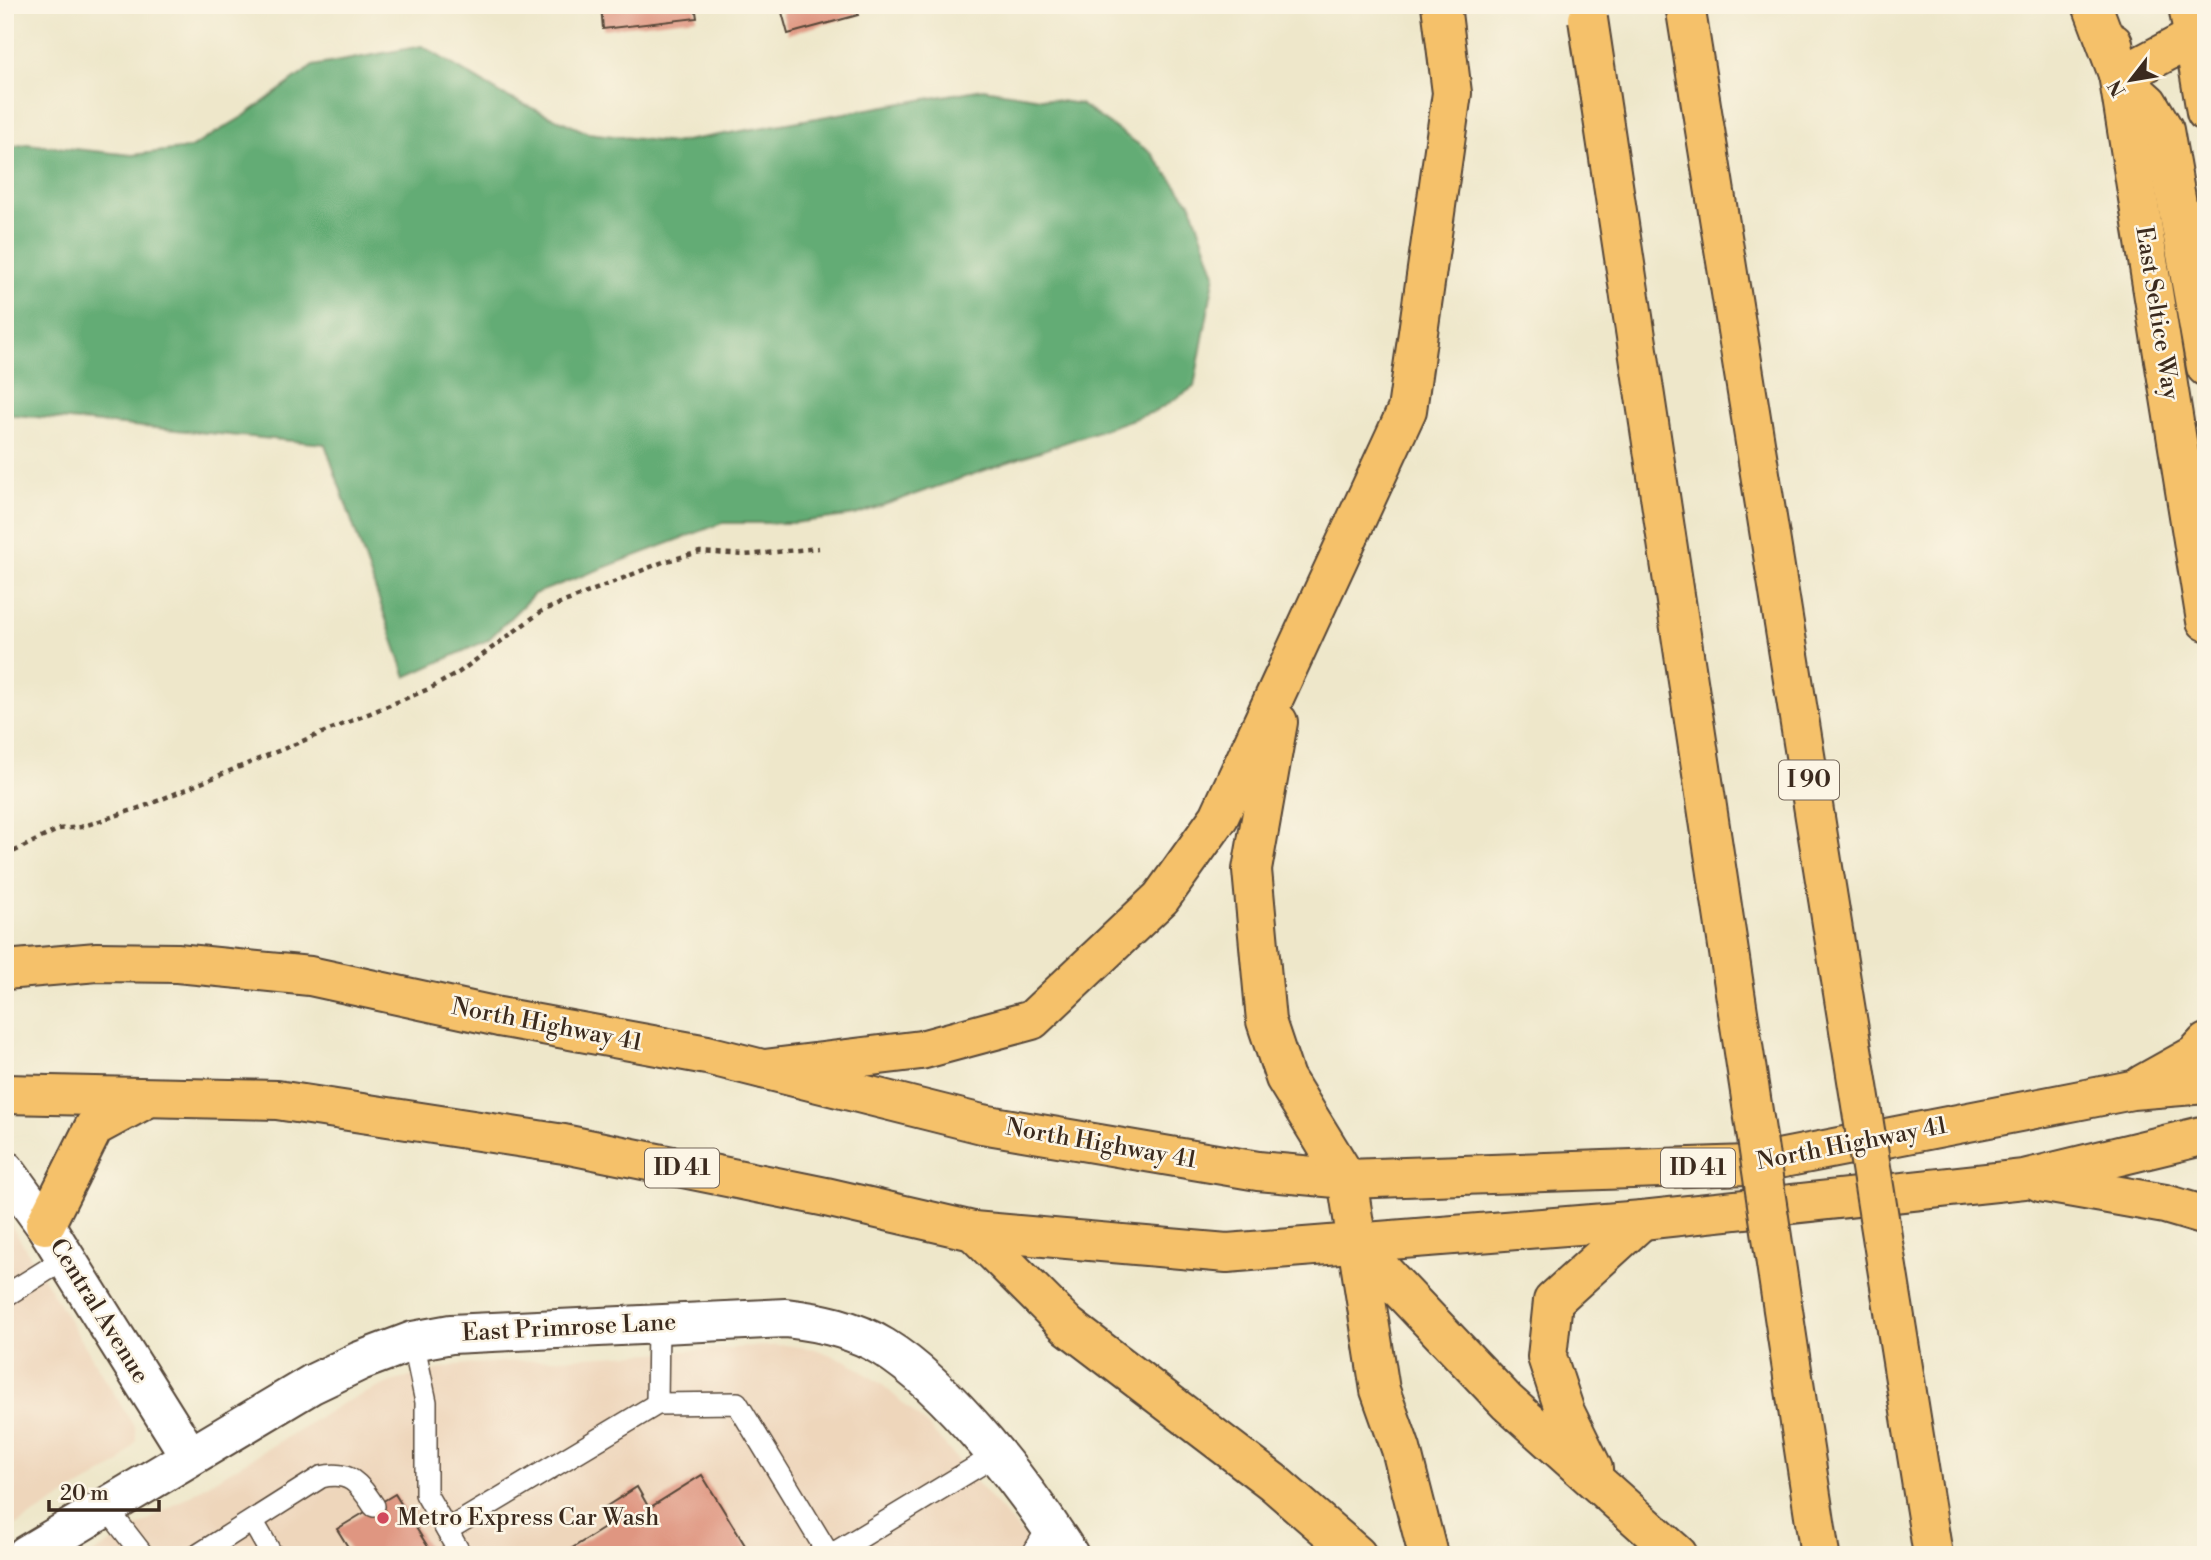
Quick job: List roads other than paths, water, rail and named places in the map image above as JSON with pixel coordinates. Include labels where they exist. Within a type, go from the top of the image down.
[{"type":"main road","points":[[764,1069],[921,1050],[1032,1020],[1161,898],[1219,817],[1406,410],[1452,93],[1441,5]]},
{"type":"main road","name":"I 90","points":[[1685,5],[1933,1555]]},
{"type":"main road","points":[[2092,5],[2119,77],[2148,103],[2166,137],[2206,368]]},
{"type":"main road","name":"East Seltice Way","points":[[2107,5],[2206,621]]},
{"type":"main road","points":[[1586,12],[1821,1555]]},
{"type":"main road","points":[[2119,77],[2191,21],[2206,112]]},
{"type":"main road","points":[[1287,667],[1252,870],[1266,1021],[1285,1078],[1347,1179],[1380,1390],[1401,1449],[1429,1555]]},
{"type":"main road","name":"North Highway 41","points":[[5,970],[110,962],[177,963],[310,976],[499,1017],[707,1055],[982,1124],[1258,1171],[1347,1179],[1748,1165],[2132,1090],[2206,1084]]},
{"type":"main road","points":[[2132,1090],[2195,1055],[2206,1043]]},
{"type":"main road","name":"North Highway 41","points":[[5,1094],[277,1100],[564,1144],[826,1197],[973,1231],[1227,1253],[1642,1220],[2024,1179],[2206,1135]]},
{"type":"main road","points":[[45,1225],[94,1127],[146,1099]]},
{"type":"main road","points":[[2024,1179],[2165,1204],[2206,1216]]},
{"type":"main road","points":[[1602,1486],[1565,1412],[1547,1357],[1553,1301],[1642,1220]]},
{"type":"main road","points":[[973,1231],[1068,1326],[1253,1466],[1357,1555]]},
{"type":"main road","points":[[1356,1242],[1507,1402],[1678,1555]]},
{"type":"street","name":"Central Avenue","points":[[5,1170],[45,1225],[189,1455]]},
{"type":"street","name":"East Primrose Lane","points":[[26,1555],[189,1455],[312,1384],[360,1361],[413,1341],[496,1330],[786,1318],[820,1322],[851,1332],[883,1347],[909,1366],[996,1455],[1050,1545]]},
{"type":"lane","points":[[5,1296],[66,1258]]},
{"type":"lane","points":[[657,1404],[658,1322]]},
{"type":"lane","points":[[413,1341],[426,1402],[426,1494],[461,1555]]},
{"type":"lane","points":[[447,1530],[657,1404],[737,1403],[830,1555],[996,1455]]},
{"type":"lane","points":[[198,1555],[321,1477],[336,1474],[350,1477],[360,1485],[374,1506]]},
{"type":"lane","points":[[105,1506],[143,1555]]},
{"type":"lane","points":[[253,1521],[272,1555]]},
{"type":"place","name":"Metro Express Car Wash","points":[[383,1518]]}]
